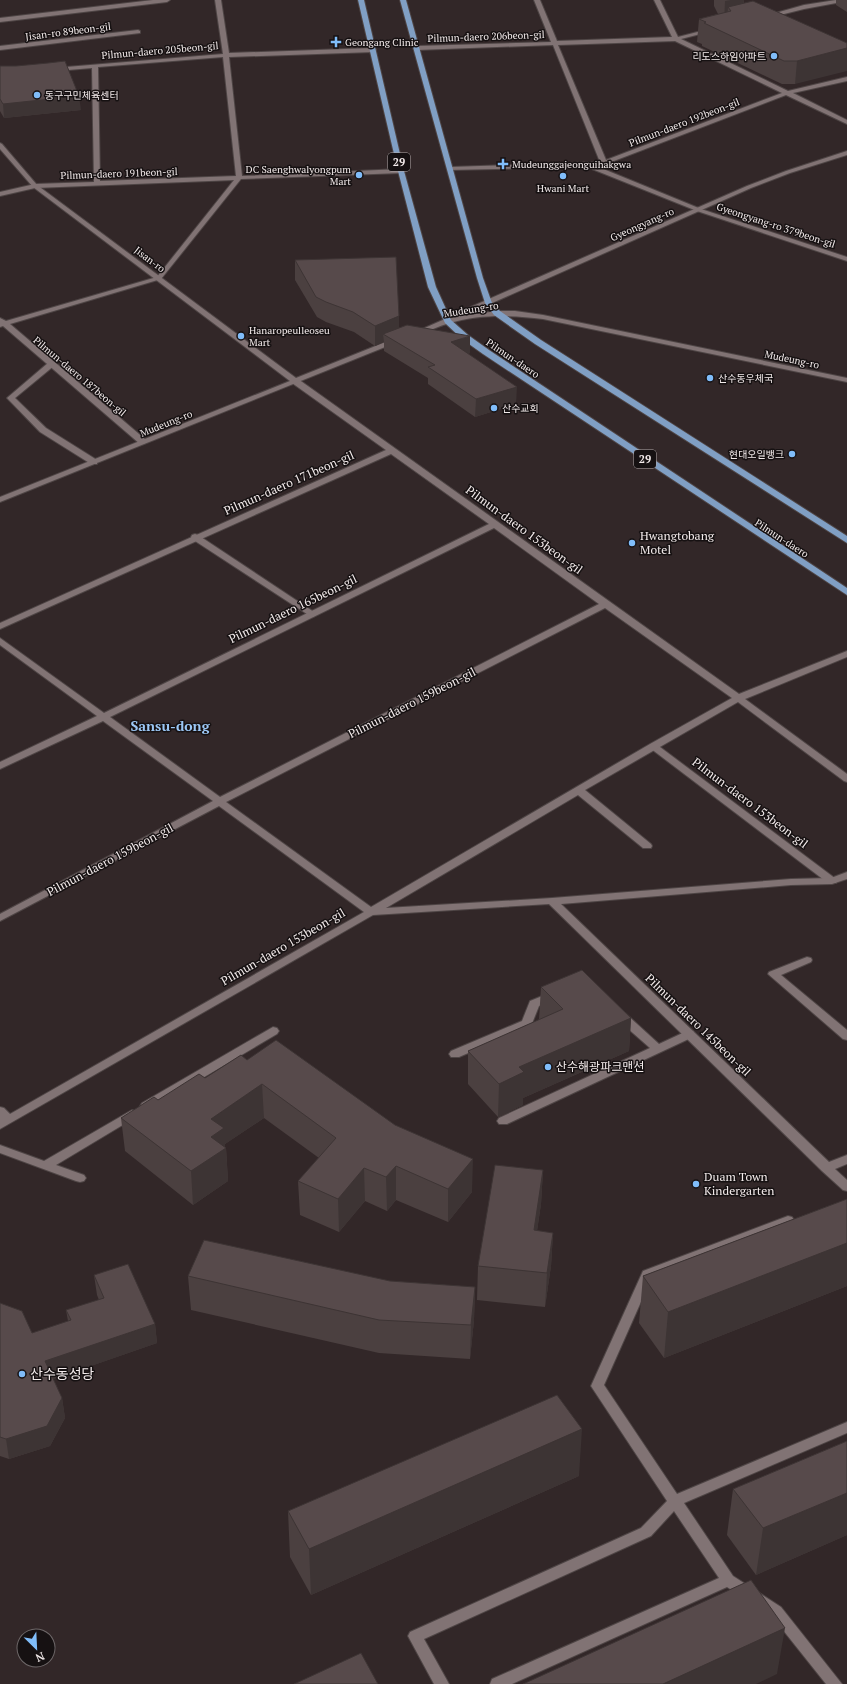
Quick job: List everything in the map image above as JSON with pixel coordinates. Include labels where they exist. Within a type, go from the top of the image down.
[{"type":"main road","name":"Pilmun-daero","points":[[361,0],[401,171],[432,287],[448,321],[465,337],[486,352],[847,592]]},
{"type":"main road","points":[[403,0],[480,278],[489,303],[497,314],[538,342],[847,540]]},
{"type":"street","points":[[0,20],[167,0]]},
{"type":"street","points":[[218,0],[226,55]]},
{"type":"street","points":[[537,0],[556,44]]},
{"type":"street","points":[[657,0],[676,39]]},
{"type":"street","points":[[760,18],[804,7],[846,0]]},
{"type":"street","name":"Pilmun-daero 206beon-gil","points":[[417,48],[676,39],[714,30]]},
{"type":"street","name":"Jisan-ro 89beon-gil","points":[[0,48],[138,32]]},
{"type":"street","name":"Pilmun-daero 206beon-gil","points":[[676,39],[786,93]]},
{"type":"street","name":"Pilmun-daero 206beon-gil","points":[[556,44],[604,164]]},
{"type":"street","name":"Pilmun-daero 205beon-gil","points":[[47,70],[226,55],[373,50]]},
{"type":"street","name":"Pilmun-daero 205beon-gil","points":[[226,55],[239,178]]},
{"type":"street","name":"Pilmun-daero 205beon-gil","points":[[95,66],[97,184]]},
{"type":"street","name":"Pilmun-daero 192beon-gil","points":[[450,170],[604,164],[786,93],[847,79]]},
{"type":"street","points":[[786,93],[847,122]]},
{"type":"street","name":"Jisan-ro","points":[[0,145],[35,186],[295,381]]},
{"type":"street","name":"Gyeongyang-ro","points":[[448,321],[788,172],[847,153]]},
{"type":"street","name":"Pilmun-daero 192beon-gil","points":[[588,165],[699,210]]},
{"type":"street","name":"Pilmun-daero 191beon-gil","points":[[0,194],[35,186],[401,171]]},
{"type":"street","points":[[159,278],[239,178]]},
{"type":"street","name":"Gyeongyang-ro 379beon-gil","points":[[699,210],[847,258]]},
{"type":"street","name":"Pilmun-daero 187beon-gil","points":[[1,323],[159,278]]},
{"type":"street","name":"Mudeung-ro","points":[[0,500],[448,321],[497,314],[515,313],[543,317],[847,380]]},
{"type":"street","name":"Pilmun-daero 187beon-gil","points":[[1,323],[144,442]]},
{"type":"street","points":[[51,365],[11,398],[43,430],[94,462]]},
{"type":"street","name":"Pilmun-daero 153beon-gil","points":[[295,381],[494,525],[738,698],[847,779]]},
{"type":"street","name":"Pilmun-daero 171beon-gil","points":[[0,626],[195,537],[392,450]]},
{"type":"street","name":"Pilmun-daero 165beon-gil","points":[[0,766],[494,525]]},
{"type":"street","points":[[195,537],[312,614]]},
{"type":"street","name":"Pilmun-daero 159beon-gil","points":[[0,918],[220,801],[605,604]]},
{"type":"street","points":[[0,641],[371,912],[552,901],[791,882],[832,881],[847,875]]},
{"type":"street","name":"Pilmun-daero 153beon-gil","points":[[5,1122],[371,912],[653,746],[738,698],[847,654]]},
{"type":"street","name":"Pilmun-daero 153beon-gil","points":[[653,746],[832,881]]},
{"type":"street","points":[[578,790],[647,846]]},
{"type":"street","name":"Pilmun-daero 145beon-gil","points":[[552,901],[847,1187]]},
{"type":"street","points":[[807,960],[773,974],[847,1036]]},
{"type":"street","points":[[455,1054],[527,1023],[534,1004],[564,993]]},
{"type":"street","points":[[611,1006],[658,1050]]},
{"type":"street","points":[[46,1166],[273,1031]]},
{"type":"street","points":[[503,1121],[658,1050],[689,1034]]},
{"type":"street","points":[[0,1111],[5,1122]]},
{"type":"street","points":[[0,1149],[80,1178]]},
{"type":"street","points":[[826,1168],[847,1159]]},
{"type":"street","points":[[788,1220],[647,1274],[597,1386],[728,1580],[776,1611],[835,1684]]},
{"type":"street","points":[[442,1684],[415,1636],[646,1532],[675,1501],[847,1427]]},
{"type":"street","points":[[497,1684],[728,1580]]},
{"type":"building","points":[[753,1],[847,43],[847,48],[797,61],[784,61],[704,23],[706,22],[699,19],[731,11],[728,7]]},
{"type":"building","points":[[65,61],[79,96],[3,104],[0,99],[0,66],[16,66]]},
{"type":"building","points":[[396,257],[399,316],[375,326],[353,312],[316,297],[295,260]]},
{"type":"building","points":[[407,325],[470,336],[451,342],[517,387],[476,399],[428,367],[435,365],[383,334]]},
{"type":"building","points":[[582,970],[631,1018],[519,1067],[524,1072],[499,1084],[468,1051],[563,1009],[541,987]]},
{"type":"building","points":[[276,1040],[395,1125],[473,1159],[448,1189],[396,1166],[386,1177],[364,1168],[338,1199],[298,1181],[336,1138],[262,1084],[211,1119],[224,1128],[211,1137],[226,1148],[191,1171],[121,1118],[154,1097],[158,1100],[199,1074],[205,1078],[241,1055],[247,1060]]},
{"type":"building","points":[[495,1165],[543,1170],[534,1230],[553,1233],[547,1273],[478,1266]]},
{"type":"building","points":[[847,1199],[847,1243],[668,1312],[643,1276]]},
{"type":"building","points":[[204,1240],[390,1281],[475,1287],[471,1325],[379,1320],[188,1276]]},
{"type":"building","points":[[128,1264],[155,1324],[45,1361],[62,1398],[47,1426],[6,1439],[0,1437],[0,1303],[22,1311],[32,1333],[71,1320],[66,1310],[104,1298],[94,1275]]},
{"type":"building","points":[[557,1395],[582,1429],[309,1549],[288,1511]]},
{"type":"building","points":[[847,1441],[847,1493],[763,1528],[733,1489]]},
{"type":"building","points":[[751,1580],[785,1628],[663,1684],[523,1684]]},
{"type":"building","points":[[361,1653],[378,1684],[294,1684]]},
{"type":"place","name":"Geongang Clinic","points":[[336,42]]},
{"type":"place","name":"리도스하임아파트","points":[[774,56]]},
{"type":"place","name":"동구구민체육센터","points":[[37,95]]},
{"type":"place","name":"Mudeunggajeonguihakgwa","points":[[503,164]]},
{"type":"place","name":"DC Saenghwalyongpum Mart","points":[[359,175]]},
{"type":"place","name":"Hwani Mart","points":[[563,176]]},
{"type":"place","name":"Hanaropeulleoseu Mart","points":[[241,336]]},
{"type":"place","name":"산수동우체국","points":[[710,378]]},
{"type":"place","name":"산수교회","points":[[494,408]]},
{"type":"place","name":"현대오일뱅크","points":[[792,454]]},
{"type":"place","name":"Hwangtobang Motel","points":[[632,543]]},
{"type":"place","name":"산수해광파크맨션","points":[[548,1067]]},
{"type":"place","name":"Duam Town Kindergarten","points":[[696,1184]]},
{"type":"place","name":"산수동성당","points":[[22,1374]]},
{"type":"district","name":"Sansu-dong","points":[[170,726]]}]
